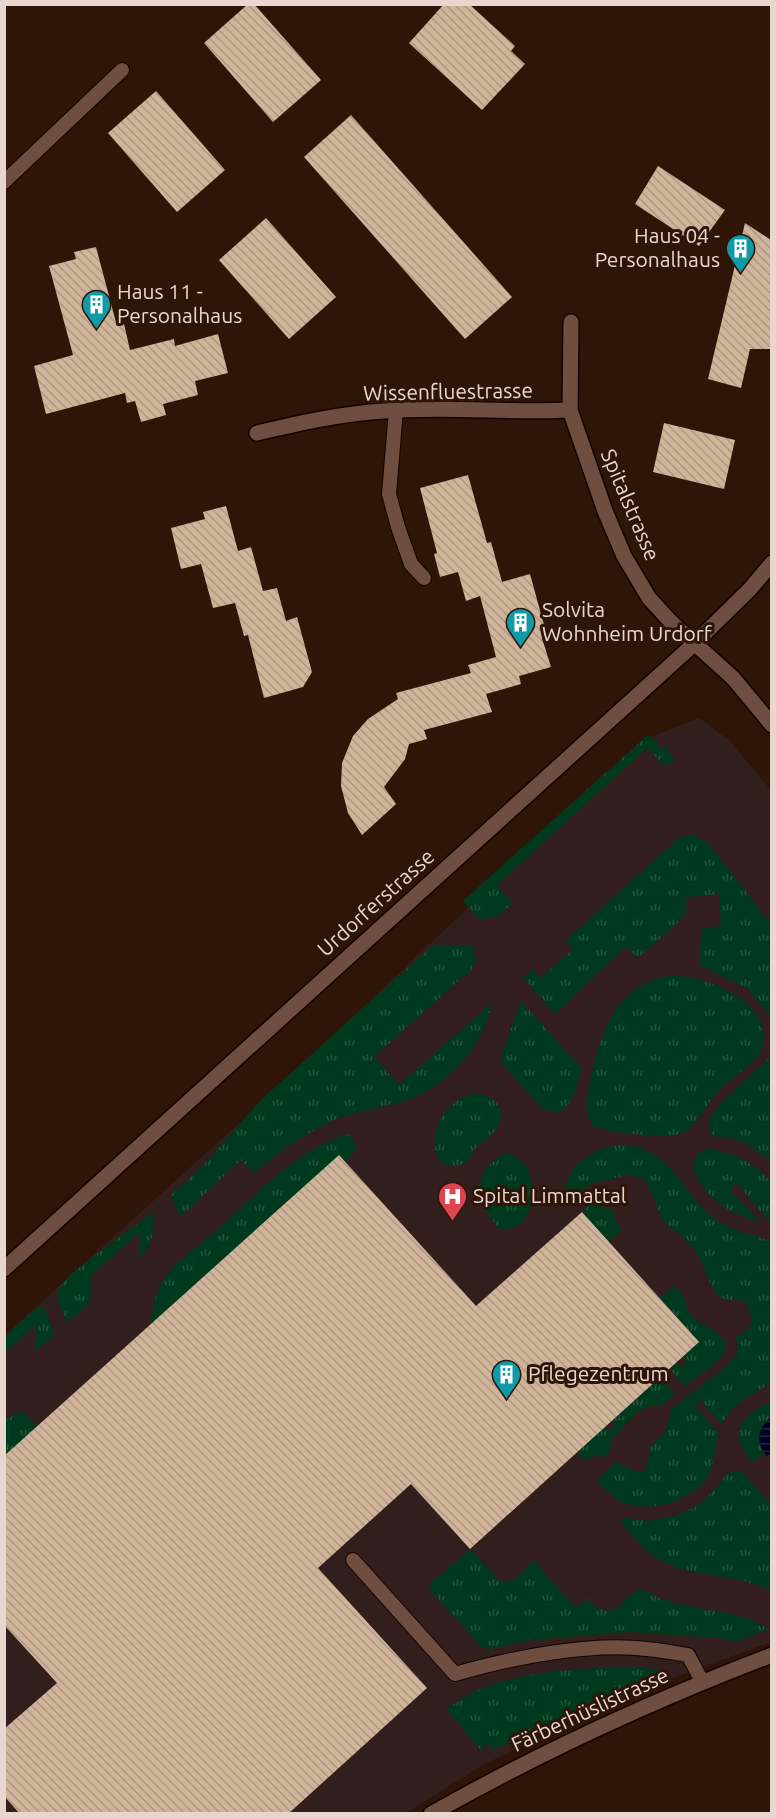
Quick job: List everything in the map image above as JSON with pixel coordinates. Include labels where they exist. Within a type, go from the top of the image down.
[{"type":"street","name":"Spitalstrasse","points":[[571,322],[570,410],[605,511],[624,556],[649,598],[694,644],[733,678],[771,725]]},
{"type":"street","name":"Wissenfluestrasse","points":[[257,434],[319,418],[396,410],[570,410]]},
{"type":"street","name":"Urdorferstrasse","points":[[4,1269],[694,644],[750,589],[771,563]]},
{"type":"street","name":"Färberhüslistrasse","points":[[431,1814],[528,1761],[603,1724],[702,1681],[771,1655]]},
{"type":"lane","points":[[4,182],[122,70]]},
{"type":"lane","points":[[396,410],[389,494],[411,564],[424,578]]},
{"type":"lane","points":[[353,1560],[456,1674],[488,1664],[537,1656],[589,1649],[645,1648],[688,1655],[702,1681]]},
{"type":"shaded area","name":"Spital Limmattal","points":[[699,718],[730,741],[771,790],[771,1642],[678,1676],[486,1763],[406,1813],[5,1813],[4,1336],[259,1105],[648,738]]},
{"type":"green space","points":[[648,735],[660,748],[666,746],[674,761],[665,766],[647,748],[497,885],[513,903],[497,916],[480,920],[463,901]]},
{"type":"green space","points":[[695,836],[707,842],[771,924],[771,1017],[747,988],[699,965],[701,932],[705,928],[721,926],[719,894],[686,897],[685,916],[638,958],[625,947],[555,1014],[523,978],[533,969],[541,978],[573,949],[566,940],[678,839]]},
{"type":"green space","points":[[472,945],[476,960],[469,975],[467,973],[374,1057],[399,1085],[492,1003],[488,1018],[473,1048],[450,1074],[423,1093],[409,1099],[362,1111],[323,1125],[292,1144],[254,1173],[241,1160],[180,1217],[171,1195],[202,1167],[262,1099],[430,948]]},
{"type":"green space","points":[[670,975],[712,984],[739,997],[750,1006],[763,1030],[761,1051],[748,1066],[716,1093],[695,1123],[685,1132],[672,1135],[650,1135],[594,1127],[588,1114],[588,1095],[596,1056],[608,1024],[615,1011],[637,989]]},
{"type":"green space","points":[[520,1004],[524,1004],[581,1068],[570,1102],[559,1112],[551,1112],[541,1107],[503,1065],[502,1055]]},
{"type":"green space","points":[[771,1055],[771,1159],[735,1139],[713,1135],[709,1126],[716,1110]]},
{"type":"green space","points":[[471,1094],[488,1096],[498,1104],[501,1110],[499,1124],[468,1160],[458,1166],[445,1164],[436,1154],[435,1138],[439,1123],[451,1106]]},
{"type":"green space","points":[[349,1134],[355,1141],[355,1151],[345,1161],[150,1325],[161,1285],[168,1273],[179,1262],[295,1162],[312,1150]]},
{"type":"green space","points":[[619,1145],[637,1147],[652,1153],[664,1162],[692,1196],[715,1219],[728,1227],[771,1241],[771,1383],[737,1405],[721,1425],[701,1400],[695,1406],[718,1432],[710,1473],[700,1486],[690,1493],[680,1499],[656,1506],[644,1507],[622,1502],[597,1481],[616,1462],[636,1472],[647,1468],[650,1448],[665,1432],[672,1409],[727,1366],[736,1355],[738,1346],[735,1337],[750,1327],[752,1318],[745,1301],[725,1299],[713,1289],[697,1253],[684,1238],[665,1223],[643,1179],[631,1174],[590,1184],[565,1207],[567,1183],[578,1164],[596,1152]]},
{"type":"green space","points":[[704,1149],[724,1152],[741,1158],[771,1182],[771,1224],[737,1183],[730,1190],[761,1222],[731,1211],[709,1194],[694,1170],[697,1155]]},
{"type":"green space","points":[[507,1153],[519,1159],[527,1170],[532,1182],[533,1196],[524,1220],[514,1227],[500,1229],[485,1209],[480,1188],[487,1168]]},
{"type":"green space","points":[[599,1200],[606,1209],[613,1210],[615,1222],[622,1230],[608,1242],[582,1212],[593,1201]]},
{"type":"green space","points":[[152,1213],[153,1232],[143,1255],[139,1260],[140,1232],[91,1275],[90,1303],[67,1323],[58,1299],[58,1291],[62,1284],[85,1263]]},
{"type":"green space","points":[[675,1286],[684,1297],[692,1316],[718,1334],[725,1343],[725,1350],[721,1357],[684,1386],[670,1369],[675,1364],[680,1367],[687,1361],[684,1356],[699,1342],[660,1298]]},
{"type":"green space","points":[[38,1307],[45,1309],[54,1335],[35,1352],[36,1324],[5,1353],[5,1336]]},
{"type":"green space","points":[[660,1378],[675,1393],[662,1405],[650,1405],[637,1412],[612,1439],[609,1453],[602,1458],[597,1453],[585,1461],[577,1452],[605,1427],[609,1431],[616,1424],[613,1420]]},
{"type":"green space","points":[[771,1401],[771,1418],[767,1420],[761,1449],[765,1453],[752,1462],[740,1442],[740,1427],[751,1413]]},
{"type":"green space","points":[[18,1412],[24,1413],[37,1427],[5,1456],[5,1421]]},
{"type":"green space","points":[[740,1471],[745,1475],[771,1504],[771,1591],[743,1581],[669,1564],[645,1549],[620,1521],[626,1518],[650,1521],[677,1515],[699,1505],[726,1475]]},
{"type":"green space","points":[[470,1549],[500,1581],[512,1581],[534,1561],[576,1608],[587,1599],[598,1608],[606,1611],[613,1610],[635,1592],[641,1590],[675,1603],[743,1617],[768,1629],[735,1642],[720,1638],[629,1632],[529,1640],[491,1649],[483,1648],[431,1592],[429,1587]]},
{"type":"green space","points":[[620,1667],[660,1669],[662,1672],[493,1750],[489,1743],[480,1749],[446,1709],[479,1690],[507,1680],[555,1672]]},
{"type":"water","points":[[771,1418],[771,1453],[767,1456],[759,1441],[759,1436],[763,1426]]},
{"type":"building","points":[[248,4],[254,4],[321,80],[273,122],[204,43]]},
{"type":"building","points":[[444,4],[469,4],[515,46],[511,51],[525,64],[482,110],[409,43]]},
{"type":"building","points":[[156,91],[225,170],[177,212],[108,133]]},
{"type":"building","points":[[351,115],[512,297],[465,339],[304,157]]},
{"type":"building","points":[[658,166],[725,210],[699,246],[635,204]]},
{"type":"building","points":[[266,218],[336,297],[289,339],[219,260]]},
{"type":"building","points":[[745,223],[771,240],[771,349],[750,349],[741,388],[708,379]]},
{"type":"building","name":"Haus 11 - Personalhaus","points":[[96,247],[117,326],[124,324],[130,350],[174,339],[175,346],[218,334],[228,373],[195,381],[198,395],[163,404],[166,415],[141,422],[135,401],[127,403],[125,393],[46,414],[34,366],[73,355],[49,266],[76,259],[74,252]]},
{"type":"building","points":[[664,423],[735,440],[724,489],[653,472]]},
{"type":"building","name":"Solvita Wohnheim Urdorf","points":[[468,475],[487,543],[491,542],[502,582],[530,574],[547,636],[542,638],[551,667],[519,676],[521,684],[486,694],[492,712],[424,730],[427,739],[409,744],[405,759],[384,787],[396,804],[362,835],[348,813],[341,786],[342,763],[353,736],[368,719],[398,699],[396,693],[471,673],[468,665],[496,657],[480,596],[466,601],[458,572],[440,577],[434,554],[437,553],[420,488]]},
{"type":"building","points":[[226,506],[238,551],[251,547],[263,591],[277,588],[286,621],[297,617],[312,672],[303,687],[264,698],[248,635],[244,636],[235,603],[213,608],[201,564],[181,569],[171,528],[205,519],[203,512]]},
{"type":"building","points":[[339,1155],[476,1306],[582,1212],[699,1342],[470,1549],[411,1484],[318,1568],[427,1688],[288,1814],[20,1814],[4,1796],[4,1729],[57,1683],[4,1625],[4,1456]]},
{"type":"place","name":"Haus 04 - Personalhaus","points":[[741,274]]},
{"type":"place","name":"Haus 11 - Personalhaus","points":[[96,330]]},
{"type":"place","name":"Solvita Wohnheim Urdorf","points":[[521,648]]},
{"type":"place","name":"Spital Limmattal","points":[[452,1222]]},
{"type":"place","name":"Pflegezentrum","points":[[507,1400]]}]
